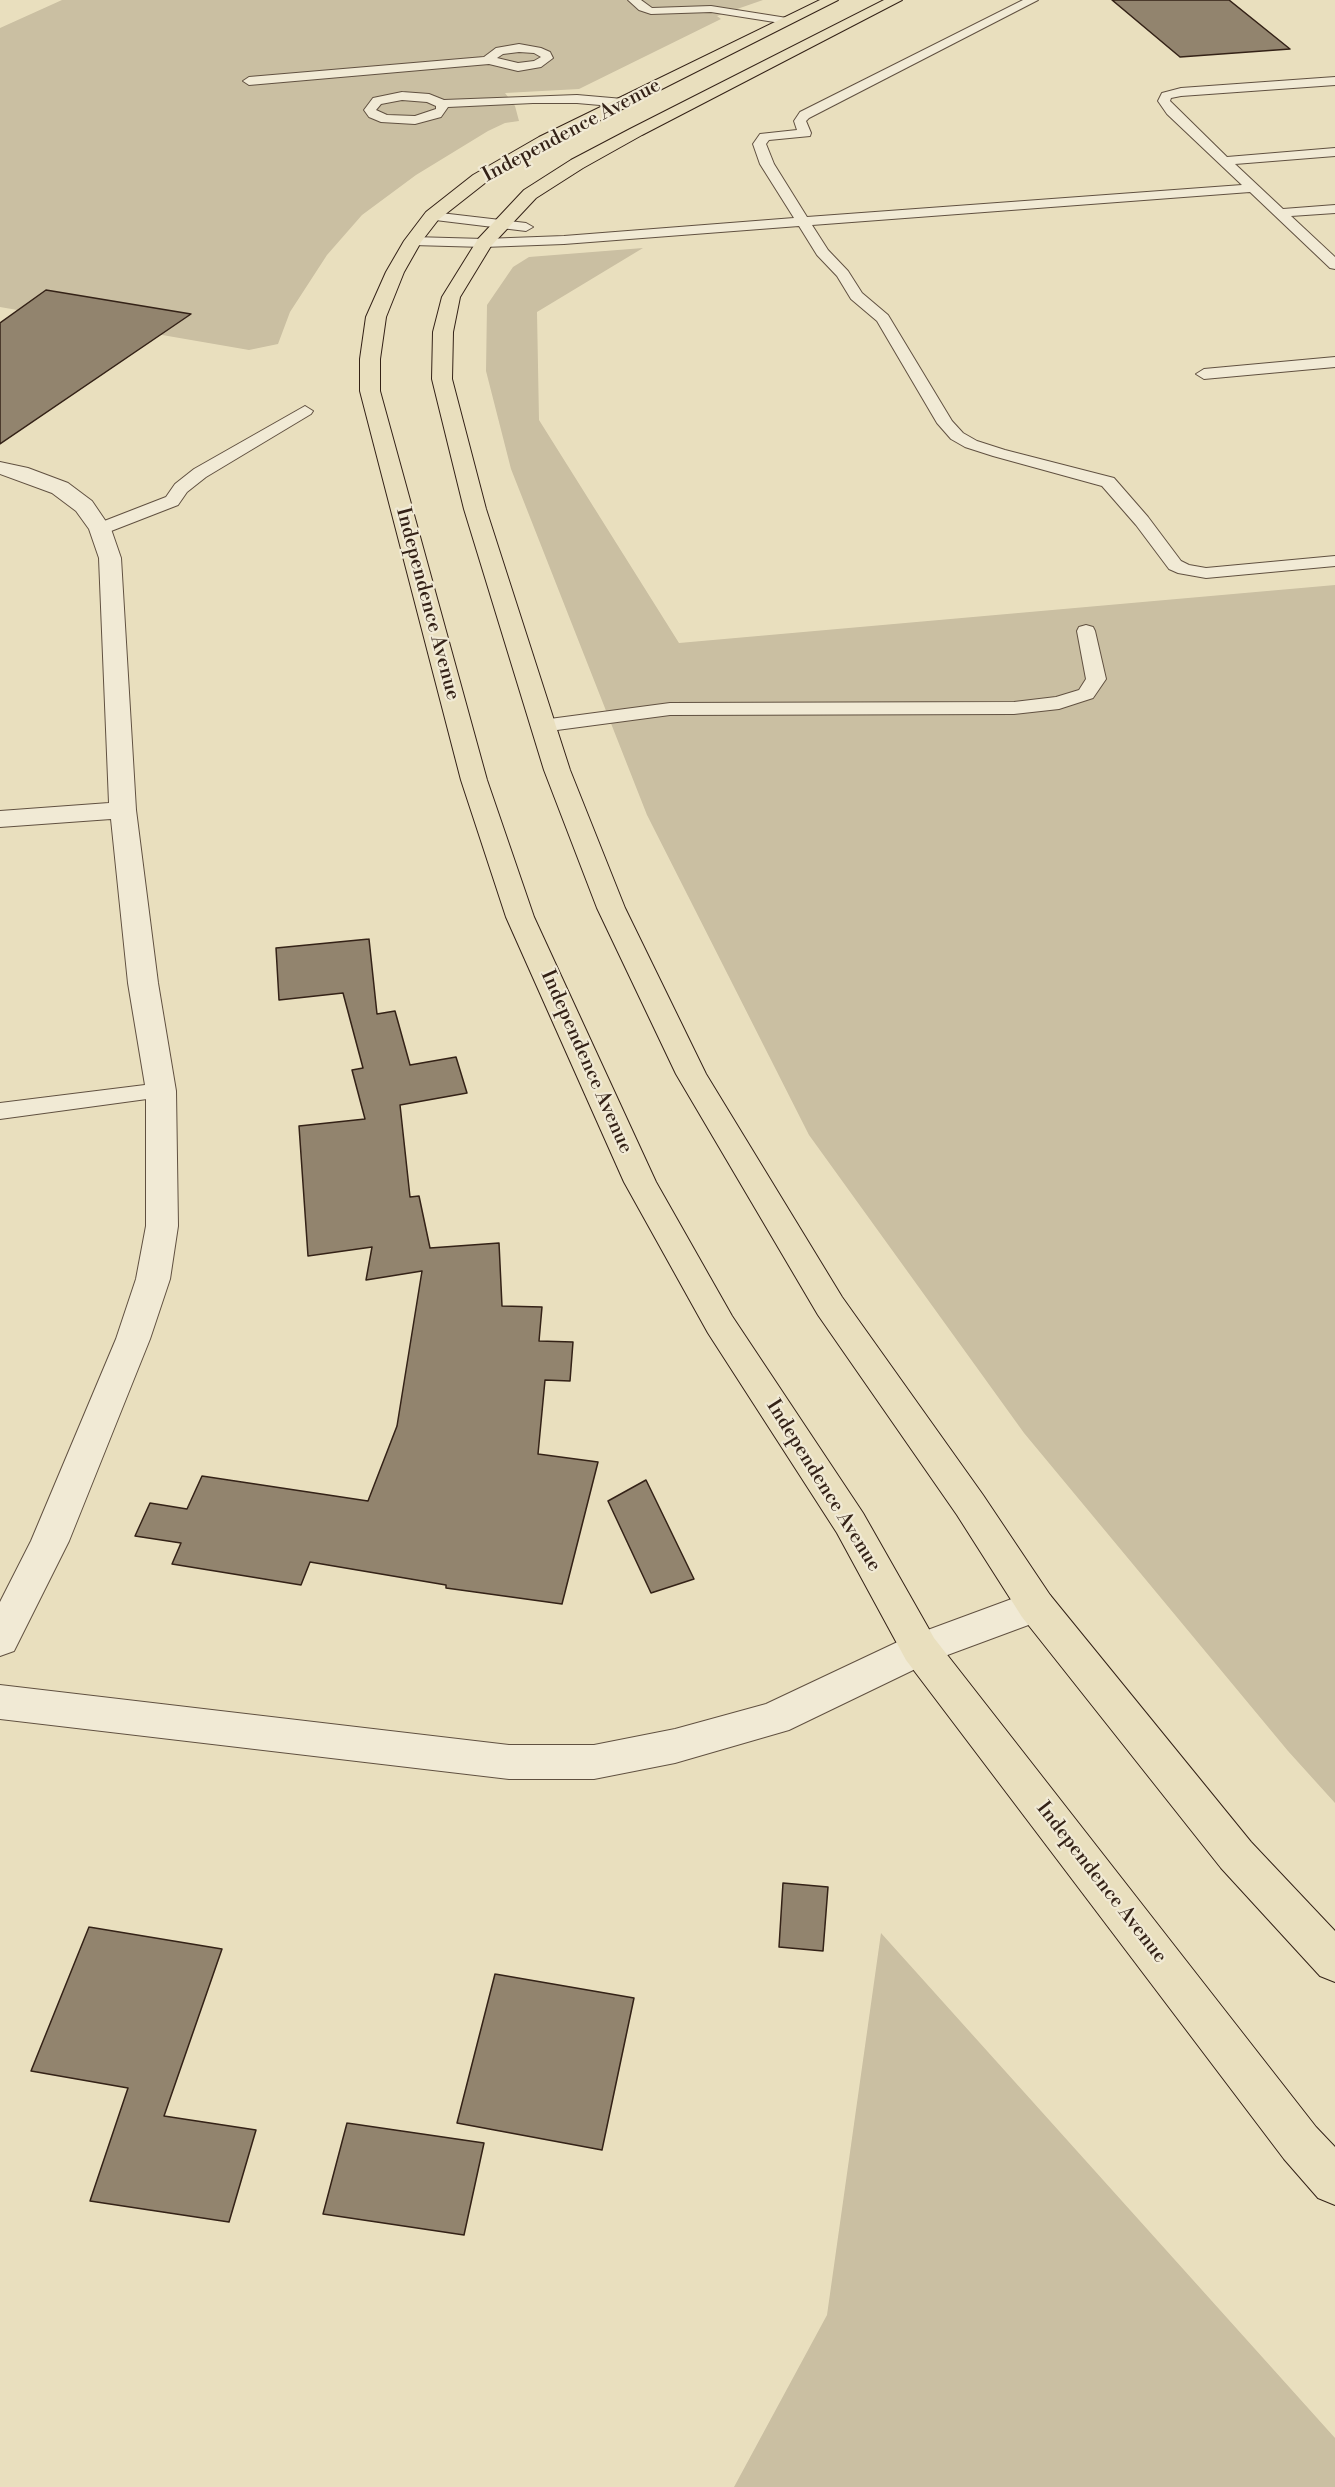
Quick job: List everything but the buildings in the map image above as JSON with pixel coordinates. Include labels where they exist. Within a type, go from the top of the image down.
[{"type":"main road","name":"Independence Avenue","points":[[831,0],[545,141],[489,174],[432,216],[413,241],[395,272],[376,317],[370,359],[370,391],[474,780],[520,917],[640,1182],[720,1324],[850,1523],[921,1649],[1300,2143],[1335,2182]]},
{"type":"main road","name":"Independence Avenue","points":[[895,0],[577,164],[530,194],[494,234],[451,297],[443,332],[442,379],[475,509],[542,726],[611,908],[690,1074],[830,1306],[970,1505],[1036,1606],[1236,1855],[1335,1962]]},
{"type":"street","points":[[0,468],[60,489],[84,506],[100,528],[110,558],[123,810],[143,983],[161,1091],[162,1226],[153,1279],[133,1340],[50,1542],[0,1640]]},
{"type":"street","points":[[0,819],[123,810]]},
{"type":"street","points":[[0,1702],[509,1762],[594,1762],[675,1746],[775,1718],[921,1649],[1036,1606]]},
{"type":"lane","points":[[633,0],[651,11],[711,9],[787,21]]},
{"type":"lane","points":[[1032,0],[804,116],[800,121],[806,133],[770,135],[760,140],[759,144],[767,164],[822,252],[843,274],[856,296],[883,318],[945,423],[957,436],[971,444],[999,453],[1108,482],[1142,521],[1175,565],[1184,570],[1206,573],[1335,561]]},
{"type":"lane","points":[[442,104],[442,110],[437,114],[415,120],[385,119],[373,114],[370,110],[378,101],[402,96],[429,98],[442,104],[531,82],[546,55],[529,49],[509,49],[493,54],[490,57],[491,60]]},
{"type":"lane","points":[[249,81],[491,60],[531,82],[577,99],[623,103]]},
{"type":"lane","points":[[1335,81],[1181,92],[1166,96],[1164,101],[1171,111],[1335,265]]},
{"type":"lane","points":[[1224,161],[1335,152]]},
{"type":"lane","points":[[432,216],[494,234],[564,240],[1241,177]]},
{"type":"lane","points":[[413,241],[559,228],[800,217],[1252,188]]},
{"type":"lane","points":[[1279,213],[1335,208]]},
{"type":"lane","points":[[1204,374],[1335,362]]},
{"type":"lane","points":[[100,528],[172,501],[181,488],[200,473],[305,411]]},
{"type":"lane","points":[[542,726],[670,710],[1014,708],[1059,703],[1086,694],[1096,679],[1086,631]]},
{"type":"lane","points":[[0,1111],[161,1091]]},
{"type":"shaded area","points":[[62,0],[763,0],[717,16],[721,19],[579,89],[505,93],[515,106],[519,121],[505,123],[488,131],[416,175],[362,215],[327,255],[290,312],[278,344],[249,350],[0,307],[0,28]]},
{"type":"shaded area","points":[[643,248],[537,312],[539,420],[679,643],[1335,585],[1335,1803],[1288,1751],[1024,1433],[809,1135],[647,815],[511,469],[486,371],[487,305],[513,267],[529,257]]},
{"type":"shaded area","points":[[881,1933],[1335,2438],[1335,2487],[734,2487],[827,2315]]}]
